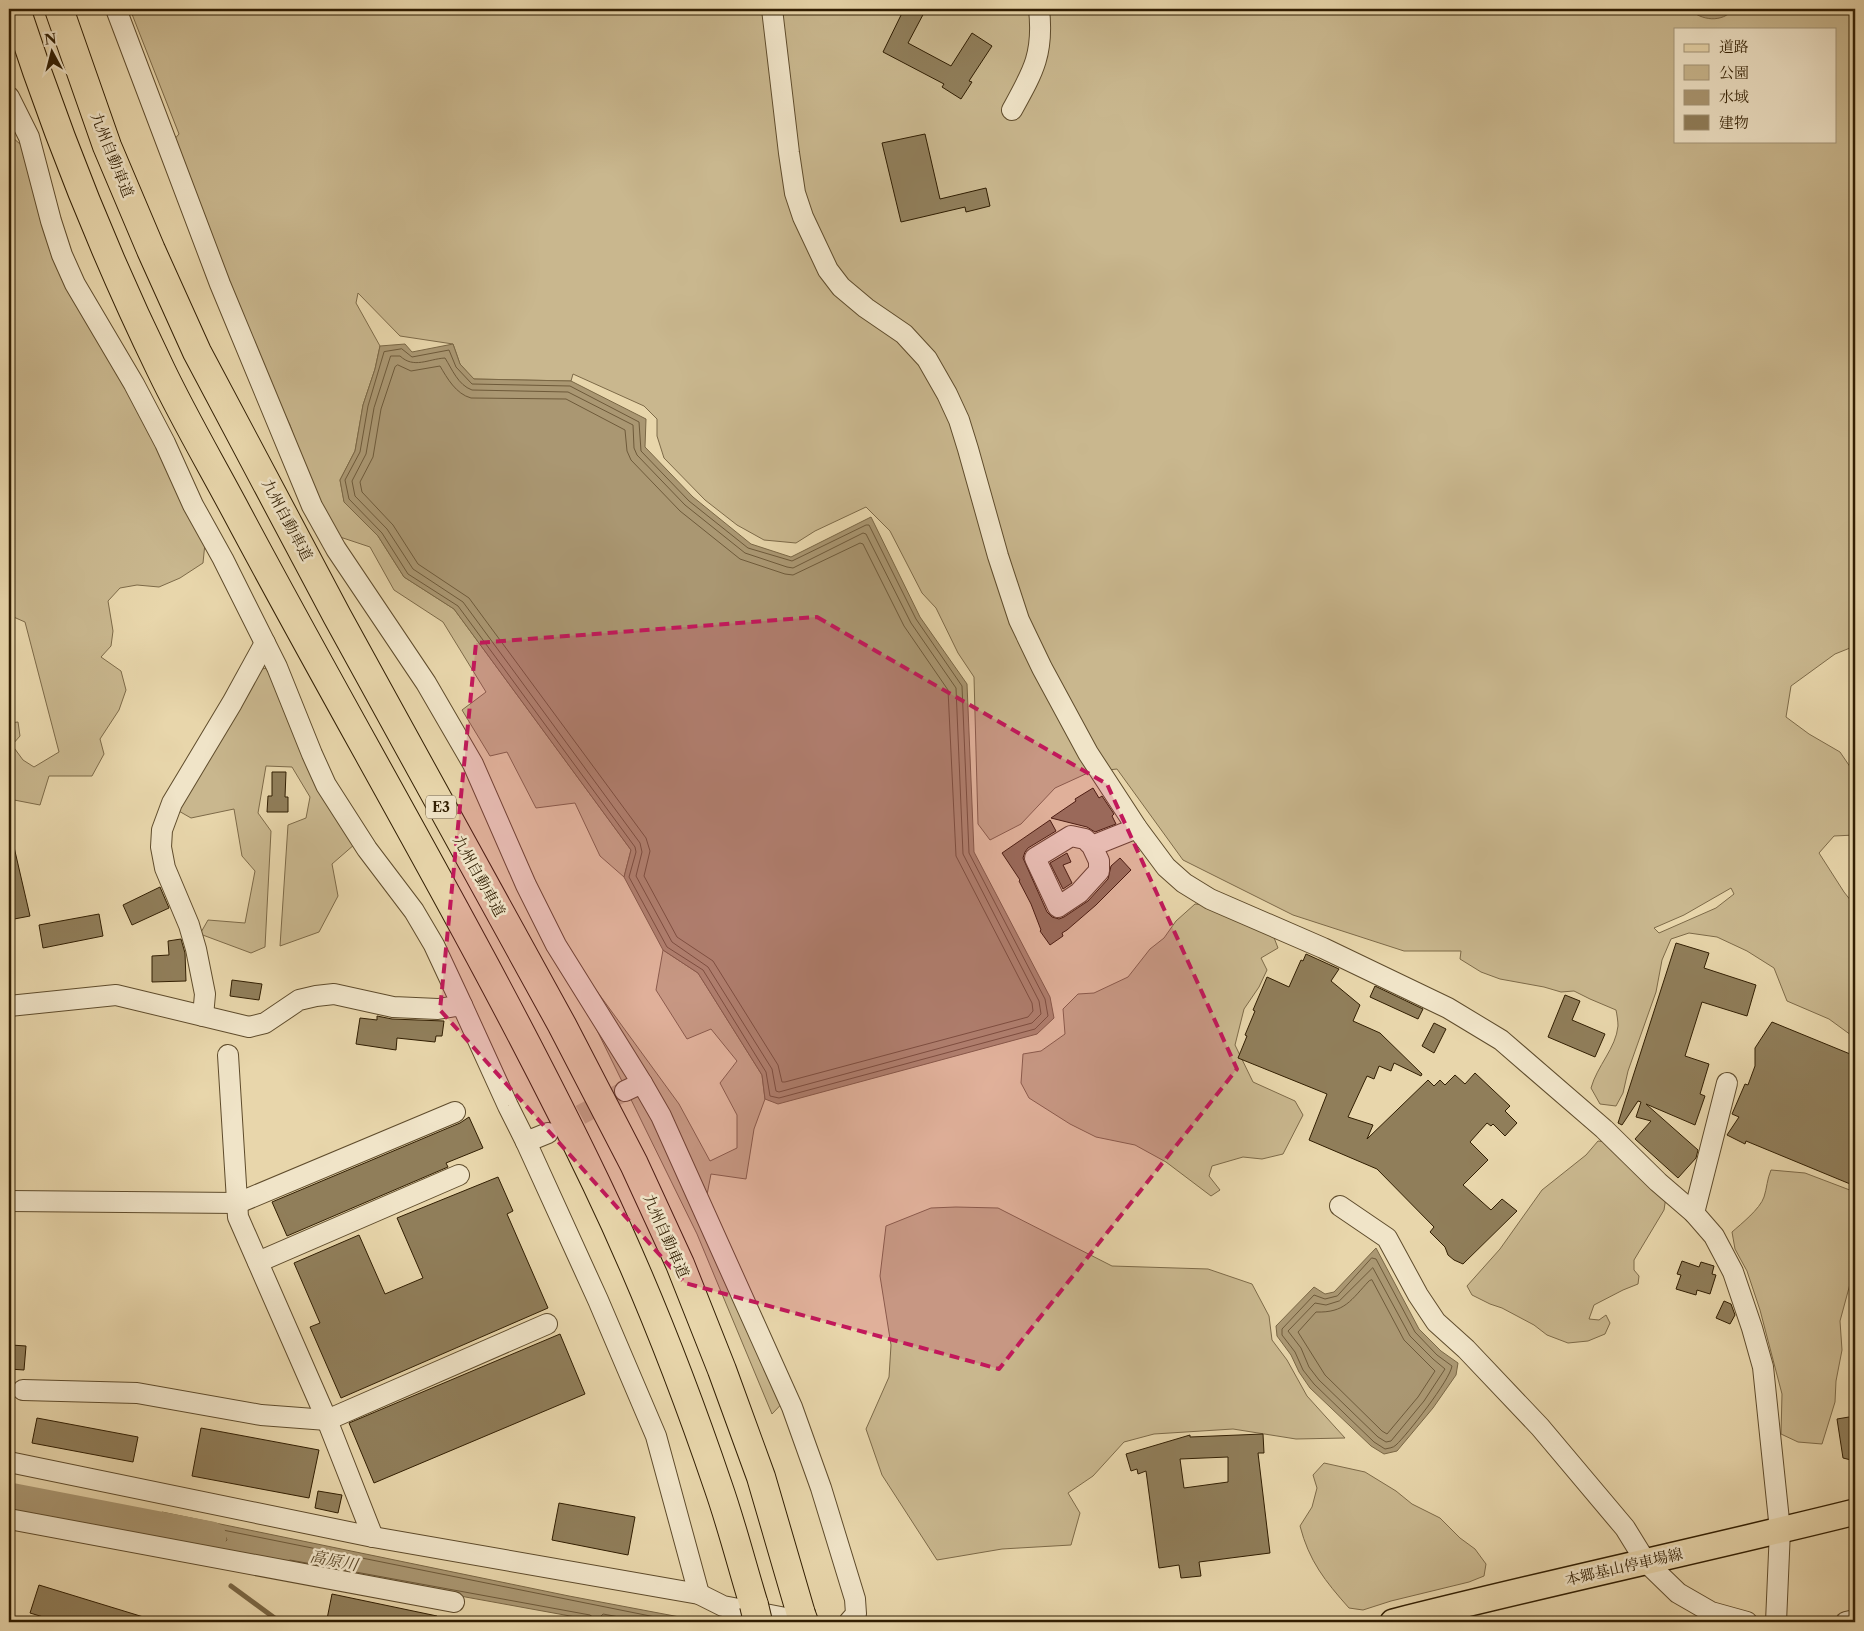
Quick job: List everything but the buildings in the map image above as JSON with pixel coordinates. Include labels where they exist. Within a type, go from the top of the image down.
[{"type":"highway","name":"E3","points":[[16,9],[71,164],[115,269],[162,372],[302,636],[409,827],[525,1043],[599,1190],[641,1283],[682,1384],[720,1490],[756,1614]]},
{"type":"highway","name":"九州自動車道","points":[[59,9],[107,146],[197,352],[337,616],[562,1025],[634,1164],[672,1246],[722,1370],[761,1477],[804,1619]]},
{"type":"main road","name":"本郷基山停車場線","points":[[1393,1622],[1515,1591],[1855,1512]]},
{"type":"street","points":[[116,9],[220,284],[312,506],[336,548],[426,683],[473,764],[526,886],[556,945],[634,1087],[661,1116],[709,1227],[792,1407],[821,1488],[855,1599],[856,1614],[849,1622]]},
{"type":"street","points":[[772,9],[790,161],[795,193],[803,217],[828,270],[841,287],[866,308],[904,334],[927,359],[947,394],[959,420],[998,556],[1019,620],[1042,668],[1088,753],[1137,828],[1166,867],[1184,883],[1210,899],[1323,948],[1448,1008],[1501,1040],[1604,1128],[1658,1182],[1694,1214],[1714,1236],[1733,1272],[1763,1367],[1780,1530],[1776,1622]]},
{"type":"street","points":[[1012,110],[1032,75],[1040,46],[1041,26],[1039,9]]},
{"type":"street","points":[[9,97],[29,137],[62,255],[75,284],[134,384],[193,505],[223,559],[265,643],[326,785],[378,863],[414,912],[434,945],[526,1142],[598,1300],[656,1436],[699,1594]]},
{"type":"street","points":[[203,1016],[205,994],[196,949],[189,925],[165,868],[161,847],[162,830],[172,803],[232,704],[265,643]]},
{"type":"street","points":[[1092,846],[1137,828]]},
{"type":"street","points":[[9,1006],[116,995],[249,1027],[266,1023],[299,1000],[334,994],[393,1007],[438,1009],[462,1005]]},
{"type":"street","points":[[228,1056],[238,1218],[328,1420],[373,1537]]},
{"type":"street","points":[[1694,1214],[1726,1083]]},
{"type":"street","points":[[9,1201],[238,1203],[455,1112]]},
{"type":"street","points":[[526,1142],[548,1132]]},
{"type":"street","points":[[258,1262],[459,1175]]},
{"type":"street","points":[[1340,1206],[1387,1238],[1436,1322],[1466,1348],[1540,1427],[1625,1528],[1646,1562],[1678,1593],[1711,1612],[1747,1622]]},
{"type":"street","points":[[23,1390],[137,1393],[261,1415],[328,1420],[547,1324]]},
{"type":"street","points":[[9,1462],[373,1537],[699,1594],[722,1606],[804,1619]]},
{"type":"street","points":[[9,1519],[454,1602]]},
{"type":"street","points":[[1846,1622],[1855,1620]]},
{"type":"highlighted area","points":[[817,617],[1107,784],[1237,1069],[999,1369],[685,1283],[440,1010],[476,643]]},
{"type":"green space","points":[[130,9],[1855,9],[1855,646],[1835,654],[1791,686],[1786,717],[1809,734],[1840,752],[1855,774],[1855,835],[1834,836],[1819,853],[1855,906],[1855,1038],[1829,1019],[1787,1001],[1774,968],[1747,951],[1717,937],[1689,933],[1671,939],[1662,960],[1656,992],[1628,1071],[1623,1093],[1616,1106],[1600,1104],[1591,1088],[1597,1072],[1617,1034],[1616,1010],[1574,991],[1561,992],[1500,979],[1481,972],[1460,959],[1461,951],[1404,951],[1293,915],[1183,860],[1117,769],[1090,772],[1055,788],[1021,824],[990,840],[978,824],[974,677],[958,653],[936,608],[922,593],[890,531],[866,507],[815,531],[796,543],[764,540],[737,525],[705,500],[664,458],[657,436],[657,419],[644,406],[573,374],[571,381],[473,379],[460,364],[453,344],[400,336],[358,293],[356,303],[380,346],[375,369],[363,405],[355,451],[340,480],[344,501],[378,536],[404,577],[454,609],[631,850],[624,877],[600,856],[575,803],[536,808],[507,752],[490,756],[462,710],[486,692],[443,622],[394,590],[370,547],[340,537],[317,503],[290,425],[243,330],[172,142],[179,134]],"holes":[[[1731,888],[1734,894],[1716,908],[1659,933],[1654,928],[1684,915]]]},
{"type":"green space","points":[[12,137],[28,151],[106,348],[205,543],[203,563],[180,578],[159,587],[137,585],[120,588],[108,601],[113,631],[111,646],[101,657],[121,671],[126,690],[119,710],[100,739],[104,754],[92,776],[49,776],[40,805],[9,799],[9,723],[18,722],[20,736],[12,745],[23,760],[34,767],[59,752],[25,622],[9,615],[9,138]]},
{"type":"green space","points":[[272,668],[355,844],[332,864],[338,896],[319,932],[280,946],[288,825],[306,818],[310,797],[292,767],[266,766],[258,813],[271,831],[265,947],[251,953],[200,934],[208,920],[245,923],[255,871],[242,856],[234,809],[191,818],[177,810],[259,669]]},
{"type":"green space","points":[[1195,904],[1207,905],[1273,935],[1278,948],[1261,958],[1267,970],[1259,987],[1244,1009],[1235,1045],[1253,1082],[1295,1101],[1303,1115],[1283,1154],[1262,1159],[1243,1157],[1212,1166],[1209,1176],[1220,1190],[1211,1196],[1166,1162],[1135,1145],[1096,1137],[1070,1124],[1029,1098],[1021,1083],[1023,1054],[1041,1051],[1065,1034],[1063,1009],[1078,994],[1094,993],[1128,977],[1150,949],[1164,938],[1176,921]]},
{"type":"green space","points":[[663,950],[698,973],[762,1075],[765,1099],[754,1129],[746,1179],[711,1174],[706,1200],[792,1393],[772,1414],[697,1234],[589,1014],[588,979],[679,1104],[710,1161],[737,1148],[737,1115],[720,1083],[737,1061],[711,1029],[687,1039],[656,990]]},
{"type":"green space","points":[[1598,1141],[1607,1142],[1666,1197],[1664,1210],[1634,1260],[1634,1270],[1639,1276],[1638,1284],[1594,1305],[1589,1319],[1599,1320],[1606,1315],[1610,1323],[1605,1334],[1588,1341],[1568,1343],[1547,1335],[1534,1325],[1472,1295],[1467,1286],[1500,1249],[1542,1190],[1586,1155]]},
{"type":"green space","points":[[1771,1170],[1805,1173],[1855,1192],[1855,1279],[1850,1284],[1840,1321],[1842,1350],[1836,1381],[1835,1402],[1822,1444],[1798,1442],[1781,1434],[1782,1394],[1760,1310],[1747,1271],[1735,1249],[1732,1232],[1762,1202]]},
{"type":"green space","points":[[931,1208],[998,1208],[1112,1266],[1208,1269],[1252,1284],[1269,1316],[1272,1340],[1287,1360],[1307,1396],[1345,1438],[1296,1439],[1233,1429],[1154,1434],[1124,1442],[1093,1476],[1068,1493],[1080,1513],[1071,1545],[1002,1549],[937,1560],[882,1475],[866,1429],[889,1377],[891,1345],[880,1276],[886,1226]]},
{"type":"green space","points":[[1324,1463],[1365,1472],[1396,1491],[1412,1504],[1440,1518],[1460,1538],[1475,1549],[1486,1564],[1484,1576],[1469,1582],[1391,1601],[1363,1610],[1349,1608],[1332,1589],[1313,1560],[1300,1526],[1312,1507],[1317,1488],[1313,1475]]},
{"type":"water","points":[[1689,9],[1734,9],[1724,17],[1712,19],[1700,16]]},
{"type":"water","points":[[405,344],[412,352],[453,344],[460,364],[474,379],[571,381],[646,419],[645,447],[693,497],[751,544],[791,557],[871,517],[920,617],[967,684],[974,852],[1050,997],[1054,1018],[1037,1034],[778,1104],[765,1099],[762,1075],[698,973],[663,950],[624,877],[631,850],[454,609],[404,577],[378,536],[344,502],[340,480],[355,451],[363,405],[375,369],[380,346]]},
{"type":"water","points":[[1376,1248],[1419,1329],[1441,1351],[1458,1363],[1456,1375],[1433,1408],[1397,1451],[1384,1454],[1371,1446],[1310,1388],[1299,1372],[1291,1355],[1277,1336],[1276,1326],[1314,1287],[1325,1294],[1334,1292]]},
{"type":"water","points":[[162,1512],[569,1596],[706,1622],[603,1622],[174,1544]]},
{"type":"waterway","name":"高原川","points":[[9,1498],[211,1537]]},
{"type":"waterway","points":[[231,1586],[280,1622]]},
{"type":"tunnel","points":[[554,1129],[625,1091]]}]
